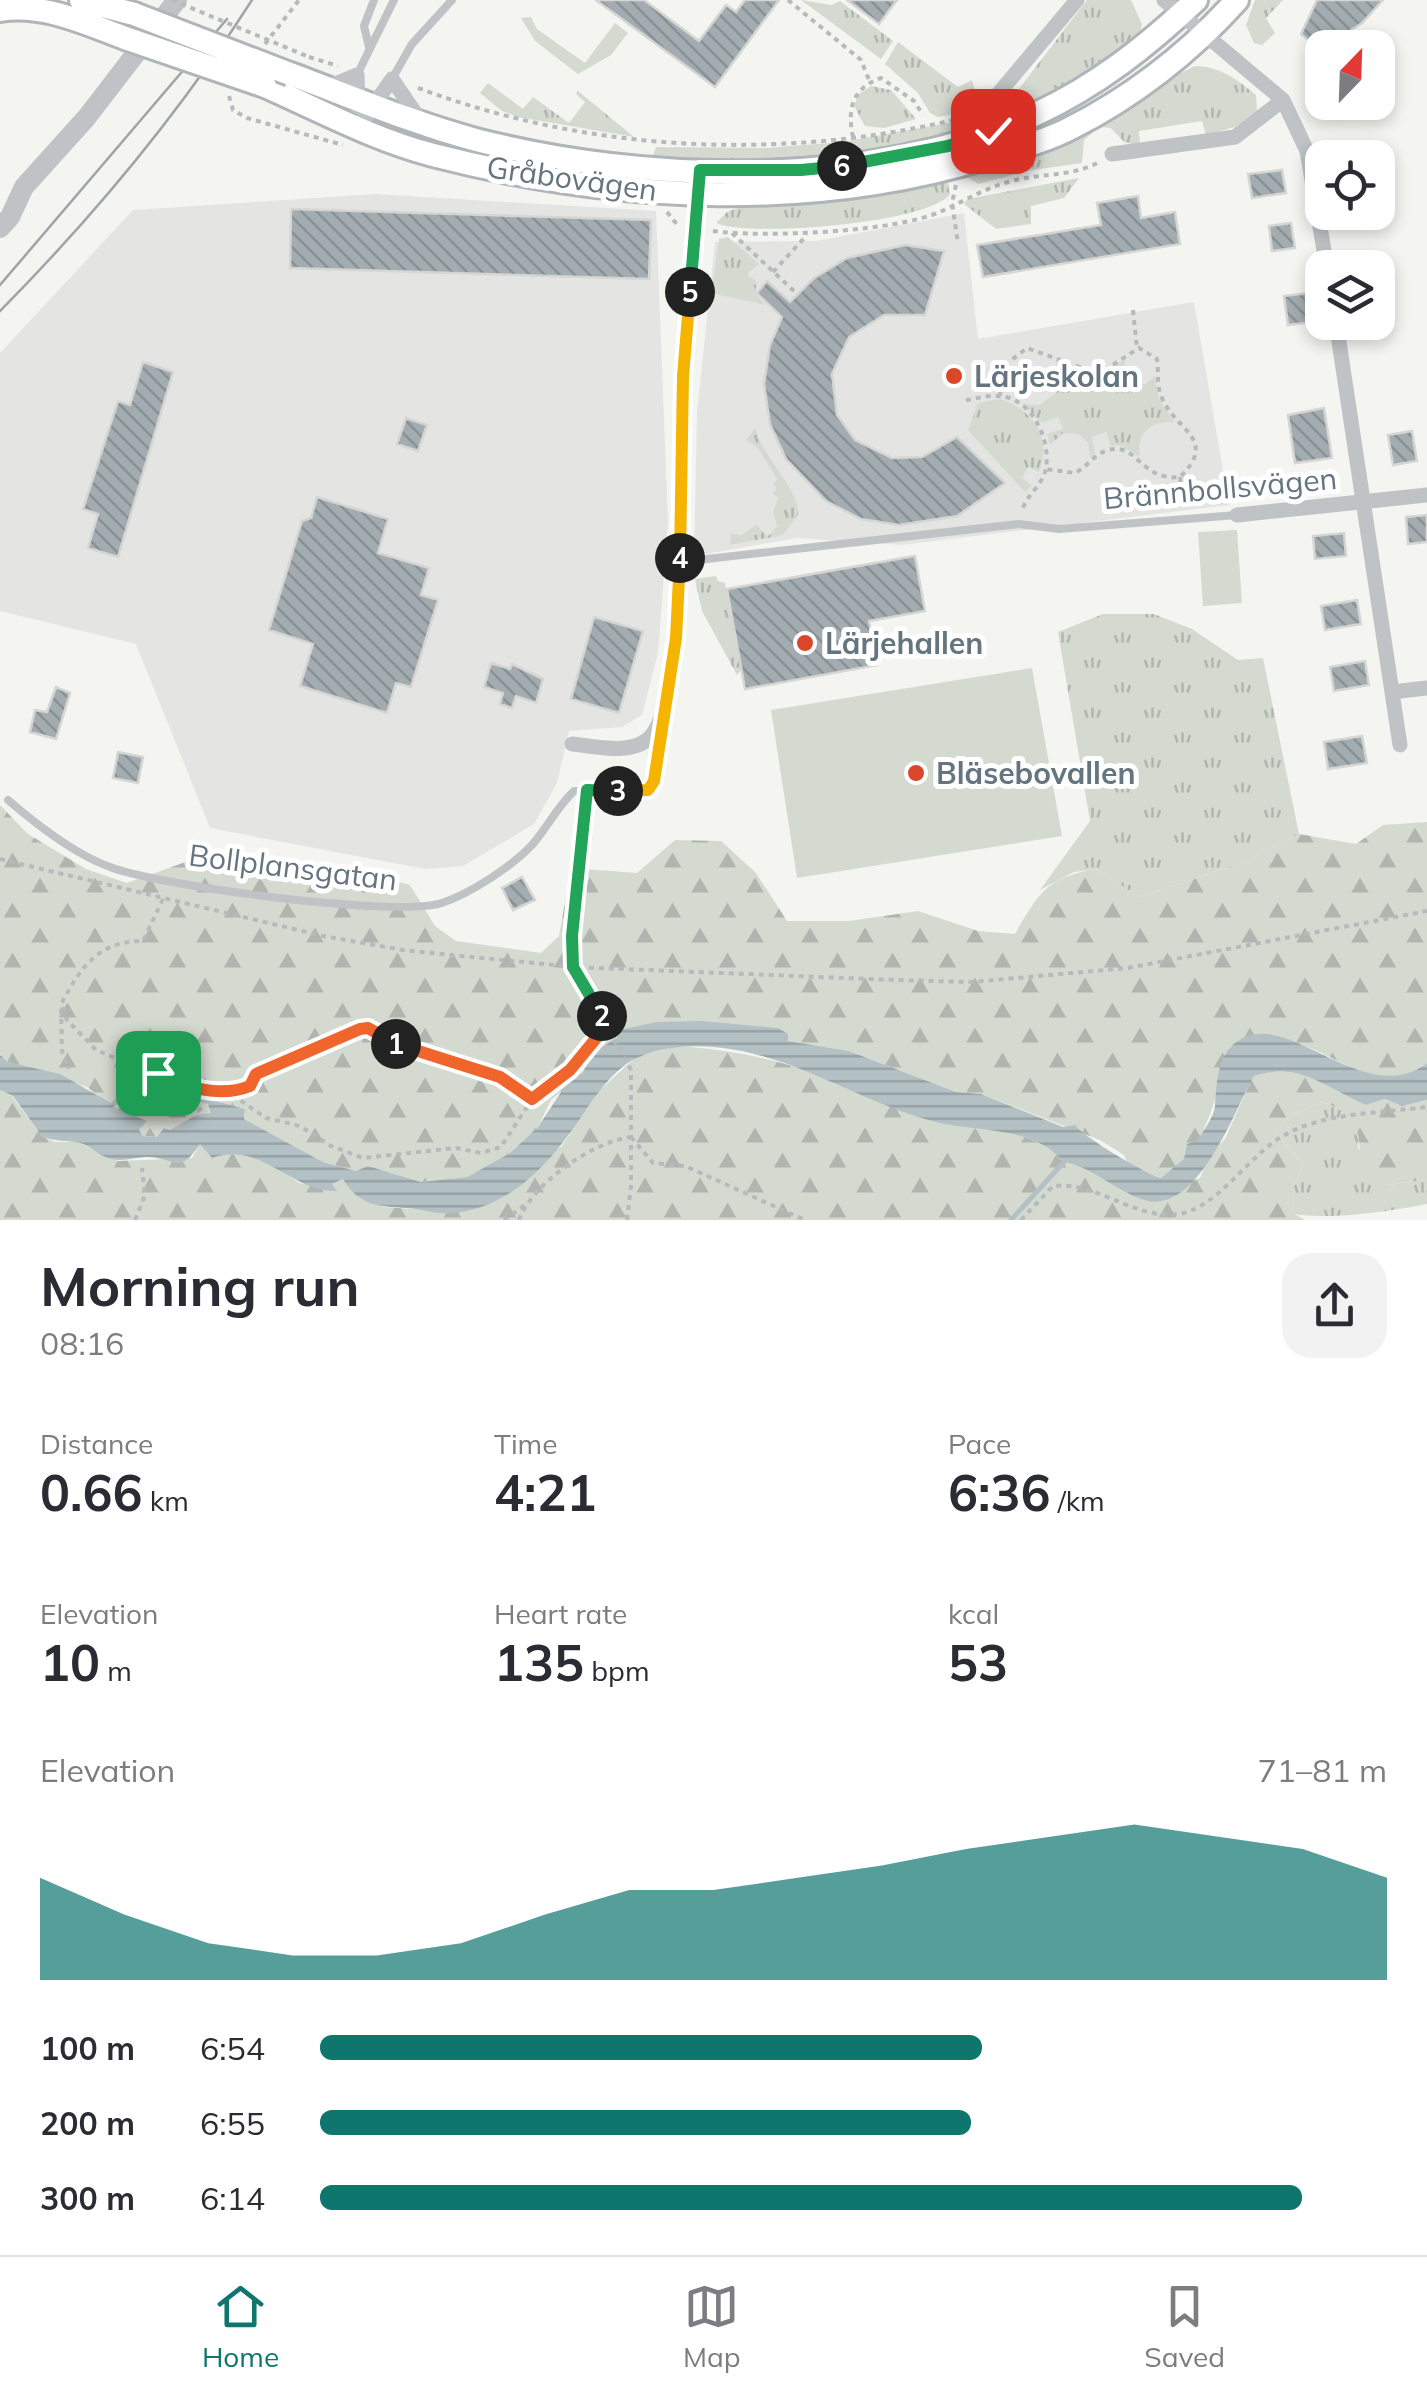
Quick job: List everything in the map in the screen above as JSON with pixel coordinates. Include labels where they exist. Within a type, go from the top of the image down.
[{"type":"main road","name":"Gråbovägen","points":[[81,0],[134,14],[326,88],[471,138],[560,157],[700,170],[801,170],[948,146],[1033,116],[1085,89],[1141,51],[1181,5]]},
{"type":"main road","name":"Gråbovägen","points":[[0,10],[21,8],[56,14],[265,86],[415,150],[602,185],[698,194],[874,184],[946,170],[1037,142],[1131,94],[1206,34],[1238,0]]},
{"type":"street","points":[[0,228],[10,218],[24,187],[87,117],[175,0]]},
{"type":"street","points":[[998,94],[1077,0]]},
{"type":"street","points":[[1181,5],[1206,34],[1283,100],[1307,151],[1324,250]]},
{"type":"street","points":[[326,88],[359,71],[366,102],[359,126]]},
{"type":"street","points":[[366,102],[392,79],[420,120]]},
{"type":"street","points":[[1112,154],[1236,138],[1283,100]]},
{"type":"street","points":[[572,744],[630,748],[648,739],[664,712],[676,638],[683,376],[700,170]]},
{"type":"street","points":[[0,198],[24,187]]},
{"type":"street","points":[[1339,340],[1400,746]]},
{"type":"street","name":"Brännbollsvägen","points":[[1237,515],[1427,496]]},
{"type":"street","points":[[1392,692],[1427,688]]},
{"type":"lane","points":[[369,47],[364,26],[374,0]]},
{"type":"lane","points":[[359,71],[394,0]]},
{"type":"lane","points":[[392,79],[412,44],[452,0]]},
{"type":"lane","name":"Brännbollsvägen","points":[[680,562],[1019,524],[1060,529],[1237,515]]},
{"type":"lane","points":[[587,790],[648,790],[654,781],[664,712]]},
{"type":"lane","name":"Bollplansgatan","points":[[8,800],[92,859],[122,872],[289,898],[415,908],[442,903],[512,861],[543,832],[566,799],[587,790]]},
{"type":"path","points":[[175,0],[309,57],[359,71]]},
{"type":"path","points":[[788,0],[861,60],[870,82]]},
{"type":"path","points":[[854,137],[851,104],[870,82],[881,78],[897,87],[923,115]]},
{"type":"path","points":[[392,79],[509,119],[600,138],[713,145],[854,137],[986,112],[998,94]]},
{"type":"path","points":[[721,232],[810,233],[911,218],[944,211],[952,203],[1018,179],[1082,170]]},
{"type":"path","points":[[956,180],[952,203],[958,242]]},
{"type":"path","points":[[732,233],[796,292]]},
{"type":"path","points":[[774,272],[810,233]]},
{"type":"path","points":[[1133,310],[1136,349]]},
{"type":"path","points":[[1000,396],[1005,365],[1026,348],[1040,349],[1092,372],[1108,368],[1136,349]]},
{"type":"path","points":[[1136,349],[1158,359],[1164,403],[1192,434],[1195,456],[1180,477],[1182,495],[1197,518]]},
{"type":"path","points":[[966,400],[1000,396],[1022,407],[1039,425],[1046,442],[1046,470],[1024,502],[1019,524]]},
{"type":"path","points":[[1046,470],[1075,474],[1104,451],[1118,449],[1132,454],[1154,475],[1180,477]]},
{"type":"path","points":[[587,790],[572,936],[573,967],[631,1070],[627,1220]]},
{"type":"path","points":[[0,859],[403,950],[573,967],[972,982],[1128,968],[1427,912]]},
{"type":"path","points":[[68,1069],[62,1051],[61,1004],[80,968],[104,948],[121,942],[142,942],[164,898]]},
{"type":"path","points":[[61,1004],[68,1020],[96,1050],[209,1094],[232,1094],[250,1086],[256,1074],[368,1028],[399,1046],[500,1077],[532,1099]]},
{"type":"path","points":[[232,1094],[266,1118],[300,1126],[331,1146],[363,1158],[456,1148],[481,1153],[501,1147],[532,1099],[570,1070],[607,1025]]},
{"type":"path","points":[[180,1085],[172,1108],[198,1111],[205,1105]]},
{"type":"path","points":[[1022,1220],[1053,1186],[1068,1184],[1146,1213],[1182,1214],[1203,1205],[1237,1171],[1284,1135],[1320,1122],[1427,1107]]},
{"type":"path","points":[[504,1220],[595,1148],[631,1137]]},
{"type":"path","points":[[631,1137],[653,1162],[686,1166],[805,1220]]},
{"type":"path","points":[[135,1220],[145,1195],[142,1168]]},
{"type":"path","points":[[519,1220],[524,1206]]},
{"type":"shaded area","points":[[376,194],[656,211],[668,522],[658,653],[642,715],[622,727],[569,731],[557,783],[534,824],[463,866],[425,869],[210,828],[136,644],[0,611],[0,353],[133,210]]},
{"type":"shaded area","name":"Lärjeskolan","points":[[964,213],[978,339],[1194,302],[1229,505],[902,545],[797,538],[694,556],[697,412],[715,242],[816,241]]},
{"type":"shaded area","points":[[702,1021],[778,1028],[788,1034],[788,1041],[849,1051],[956,1092],[981,1094],[1063,1127],[1075,1125],[1115,1154],[1161,1178],[1184,1159],[1187,1144],[1197,1141],[1214,1110],[1222,1061],[1229,1049],[1249,1036],[1271,1035],[1296,1042],[1375,1074],[1402,1075],[1427,1063],[1427,1100],[1402,1106],[1385,1099],[1366,1105],[1298,1074],[1270,1072],[1254,1076],[1211,1158],[1179,1193],[1161,1201],[1131,1195],[1024,1137],[917,1117],[763,1056],[712,1047],[674,1047],[639,1057],[616,1073],[546,1162],[514,1190],[475,1209],[436,1213],[370,1203],[356,1195],[343,1179],[332,1184],[337,1191],[320,1189],[246,1156],[212,1158],[200,1144],[181,1163],[147,1157],[108,1158],[84,1144],[42,1136],[13,1096],[0,1090],[0,1055],[8,1062],[60,1074],[111,1103],[137,1079],[245,1109],[244,1119],[323,1162],[356,1171],[368,1166],[421,1182],[467,1177],[510,1153],[538,1127],[561,1092],[560,1082],[583,1073],[592,1053],[617,1038],[619,1030],[657,1022]],"holes":[[[141,1083],[166,1095],[208,1104],[211,1113],[196,1115],[170,1130],[164,1128],[157,1137],[143,1136],[139,1130],[147,1121],[113,1107]]]},
{"type":"green space","points":[[801,0],[832,5],[840,1],[893,41],[881,59]]},
{"type":"green space","points":[[1087,0],[1131,0],[1142,24],[1137,38],[1101,66],[1051,96],[998,120],[885,148],[827,155],[651,161],[656,147],[766,148],[842,142],[976,118],[1015,94]]},
{"type":"green space","points":[[1255,0],[1283,0],[1266,18],[1275,33],[1262,45],[1254,43],[1246,25]]},
{"type":"green space","points":[[531,17],[537,29],[585,63],[615,23],[628,33],[611,55],[578,74],[535,41],[521,18]]},
{"type":"green space","points":[[898,42],[958,87],[972,80],[980,109],[938,117],[930,113],[918,93],[885,64]]},
{"type":"green space","points":[[1195,66],[1221,71],[1242,84],[1256,95],[1257,111],[1235,127],[1206,135],[1202,121],[1139,131],[1140,146],[1124,142],[1111,128],[1099,127],[1084,140],[1082,163],[1027,171],[978,184],[964,175]]},
{"type":"green space","points":[[488,83],[523,109],[533,97],[569,123],[585,102],[576,94],[578,91],[634,137],[518,117],[502,111],[480,93]]},
{"type":"green space","points":[[871,86],[891,90],[916,119],[884,128],[865,126],[854,106],[859,94]]},
{"type":"green space","points":[[947,178],[950,194],[936,204],[876,220],[764,229],[716,223],[727,212],[749,204]]},
{"type":"green space","points":[[1079,178],[1064,198],[1031,206],[1031,224],[996,229],[964,204],[967,199]]},
{"type":"green space","points":[[728,237],[759,264],[747,274],[757,282],[755,293],[765,305],[711,293],[719,239]]},
{"type":"green space","points":[[1125,360],[1124,369],[1131,383],[1146,384],[1155,376],[1159,399],[1174,422],[1147,430],[1140,441],[1140,457],[1119,445],[1111,446],[1106,432],[1092,437],[1095,453],[1090,458],[1088,443],[1079,434],[1063,433],[1050,445],[1047,434],[1063,429],[1058,417],[1042,423],[1021,404],[1039,405],[1056,393],[1059,372],[1055,361],[1093,374]]},
{"type":"green space","points":[[1000,399],[1031,418],[1042,437],[1043,460],[1039,472],[1028,467],[1022,478],[1032,486],[1025,492],[968,430],[978,403]]},
{"type":"green space","points":[[755,428],[794,495],[798,515],[783,535],[730,545],[731,534],[742,535],[756,525],[768,536],[777,526],[773,512],[778,498],[773,493],[777,488],[773,484],[777,479],[758,448],[746,440]]},
{"type":"green space","points":[[1237,530],[1242,603],[1203,606],[1198,532]]},
{"type":"green space","points":[[716,576],[725,583],[741,670],[737,675],[702,611],[695,579]]},
{"type":"green space","points":[[1103,614],[1154,614],[1192,629],[1238,660],[1263,658],[1299,834],[1244,862],[1139,897],[1096,869],[1074,872],[1040,890],[1090,821],[1058,632]]},
{"type":"green space","name":"Bläsebovallen","points":[[1032,668],[1062,836],[797,878],[771,710]]},
{"type":"green space","points":[[0,805],[28,834],[86,869],[127,883],[191,860],[299,881],[355,870],[410,885],[435,926],[456,941],[541,953],[559,936],[571,868],[637,873],[675,840],[721,841],[756,873],[787,921],[849,921],[918,911],[978,931],[1015,934],[1046,890],[1079,872],[1096,869],[1139,897],[1244,862],[1299,834],[1356,844],[1383,825],[1427,822],[1427,1063],[1412,1073],[1383,1077],[1354,1069],[1303,1046],[1247,1037],[1230,1047],[1208,1121],[1199,1138],[1177,1167],[1161,1178],[1128,1164],[1124,1155],[1100,1140],[981,1094],[956,1092],[849,1051],[788,1041],[778,1028],[657,1022],[592,1053],[584,1073],[551,1100],[538,1127],[510,1153],[467,1177],[421,1182],[368,1166],[356,1171],[323,1162],[244,1119],[245,1109],[137,1079],[110,1105],[87,1087],[8,1062],[0,1055]]},
{"type":"green space","points":[[677,1046],[773,1061],[822,1076],[925,1118],[1023,1137],[1052,1151],[1064,1162],[1079,1165],[1145,1201],[1200,1178],[1210,1155],[1225,1139],[1253,1076],[1269,1072],[1298,1074],[1366,1105],[1385,1099],[1402,1106],[1427,1100],[1427,1179],[1389,1185],[1363,1174],[1353,1121],[1323,1102],[1291,1115],[1275,1132],[1303,1164],[1294,1186],[1293,1213],[1305,1220],[0,1220],[0,1090],[12,1096],[42,1136],[55,1142],[78,1142],[118,1161],[192,1158],[200,1144],[267,1161],[299,1183],[336,1190],[332,1184],[344,1179],[384,1207],[413,1209],[561,1147],[599,1091],[636,1057]]},
{"type":"green space","points":[[141,1083],[208,1104],[212,1113],[157,1137],[143,1136],[138,1130],[146,1122],[112,1107]]},
{"type":"green space","points":[[1323,1102],[1340,1109],[1356,1123],[1358,1148],[1389,1185],[1427,1179],[1427,1204],[1342,1216],[1293,1214],[1294,1186],[1303,1164],[1275,1132],[1291,1115]]},
{"type":"building","points":[[596,0],[644,0],[699,41],[726,5],[736,12],[745,0],[779,0],[715,87]]},
{"type":"building","points":[[847,0],[897,0],[879,24]]},
{"type":"building","points":[[1317,0],[1383,0],[1351,30],[1305,30],[1305,37],[1301,34]]},
{"type":"building","points":[[1282,170],[1286,193],[1252,198],[1248,174]]},
{"type":"building","points":[[1138,196],[1141,218],[1175,212],[1180,244],[983,277],[977,245],[1101,225],[1097,203]]},
{"type":"building","points":[[291,209],[651,220],[649,279],[290,268]]},
{"type":"building","points":[[1291,223],[1295,248],[1272,251],[1269,226]]},
{"type":"building","points":[[905,245],[944,251],[925,315],[884,315],[849,337],[832,374],[837,415],[855,440],[892,458],[922,457],[957,437],[1005,483],[957,516],[899,525],[861,519],[826,501],[786,459],[770,424],[764,384],[770,345],[782,317],[757,293],[767,281],[790,302],[813,279],[847,258]]},
{"type":"building","points":[[1305,293],[1305,323],[1288,325],[1284,296]]},
{"type":"building","points":[[143,362],[173,372],[118,557],[88,548],[98,514],[83,509],[118,401],[130,405]]},
{"type":"building","points":[[1324,408],[1332,458],[1295,463],[1288,415]]},
{"type":"building","points":[[406,418],[427,425],[418,451],[397,444]]},
{"type":"building","points":[[1412,431],[1417,461],[1393,465],[1388,435]]},
{"type":"building","points":[[317,497],[388,519],[378,553],[429,568],[421,595],[438,600],[411,687],[396,683],[387,713],[300,686],[313,644],[269,630],[302,521],[311,518]]},
{"type":"building","points":[[1427,515],[1427,542],[1408,544],[1406,517]]},
{"type":"building","points":[[1344,533],[1346,556],[1315,559],[1313,536]]},
{"type":"building","name":"Lärjehallen","points":[[915,556],[925,611],[869,621],[877,665],[745,689],[727,589]]},
{"type":"building","points":[[1357,600],[1361,624],[1325,630],[1321,606]]},
{"type":"building","points":[[594,617],[643,631],[619,713],[571,699]]},
{"type":"building","points":[[1365,661],[1369,685],[1334,691],[1330,667]]},
{"type":"building","points":[[491,663],[510,669],[512,664],[543,679],[536,703],[516,696],[512,708],[500,704],[503,693],[484,687]]},
{"type":"building","points":[[56,687],[70,693],[56,739],[30,732],[35,710],[47,712]]},
{"type":"building","points":[[1362,736],[1367,763],[1328,769],[1324,742]]},
{"type":"building","points":[[118,752],[143,757],[138,783],[113,778]]},
{"type":"building","points":[[522,877],[535,900],[513,910],[502,888]]},
{"type":"waterway","points":[[1011,1220],[1064,1162]]},
{"type":"tram line","points":[[0,311],[135,162],[252,0]]},
{"type":"tram line","points":[[0,285],[227,19]]},
{"type":"place","name":"Lärjeskolan","points":[[954,376]]},
{"type":"place","name":"Lärjehallen","points":[[805,643]]},
{"type":"place","name":"Bläsebovallen","points":[[916,773]]},
{"type":"route","points":[[158,1073],[180,1085],[187,1083],[232,1094],[250,1086],[256,1074],[368,1028],[399,1046],[468,1064],[500,1077],[525,1090],[532,1099],[581,1058],[607,1025],[573,967],[572,936],[587,790],[637,792],[648,790],[654,781],[676,638],[683,376],[700,170],[839,166],[948,146],[993,131]]}]
